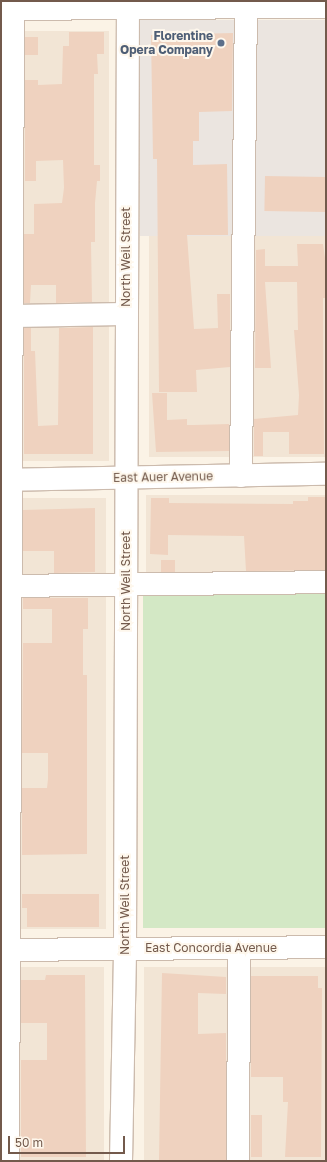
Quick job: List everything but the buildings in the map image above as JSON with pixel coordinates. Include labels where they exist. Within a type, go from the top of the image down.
[{"type":"street","points":[[8,1161],[4,950],[9,586],[6,480],[12,316],[9,6],[128,4],[246,7],[314,5]]},
{"type":"street","name":"North Weil Street","points":[[121,1161],[125,949],[128,4]]},
{"type":"street","points":[[241,476],[246,7]]},
{"type":"street","points":[[12,316],[126,314]]},
{"type":"street","name":"East Auer Avenue","points":[[6,480],[326,474]]},
{"type":"street","points":[[9,586],[126,583],[326,582]]},
{"type":"street","name":"East Concordia Avenue","points":[[4,950],[326,947]]},
{"type":"street","points":[[238,1161],[239,948]]},
{"type":"shaded area","points":[[140,20],[326,20],[326,236],[140,236]]},
{"type":"shaded area","points":[[1,31],[109,31],[109,461],[1,461]]},
{"type":"shaded area","points":[[149,236],[326,236],[326,457],[149,457]]},
{"type":"shaded area","points":[[146,495],[326,495],[326,585],[146,585]]},
{"type":"shaded area","points":[[1,498],[106,498],[106,929],[1,929]]},
{"type":"shaded area","points":[[1,967],[104,967],[104,1161],[1,1161]]},
{"type":"shaded area","points":[[144,967],[326,967],[326,1161],[144,1161]]},
{"type":"green space","points":[[143,585],[326,585],[326,928],[143,928]]},
{"type":"place","name":"Florentine Opera Company","points":[[221,43]]}]
